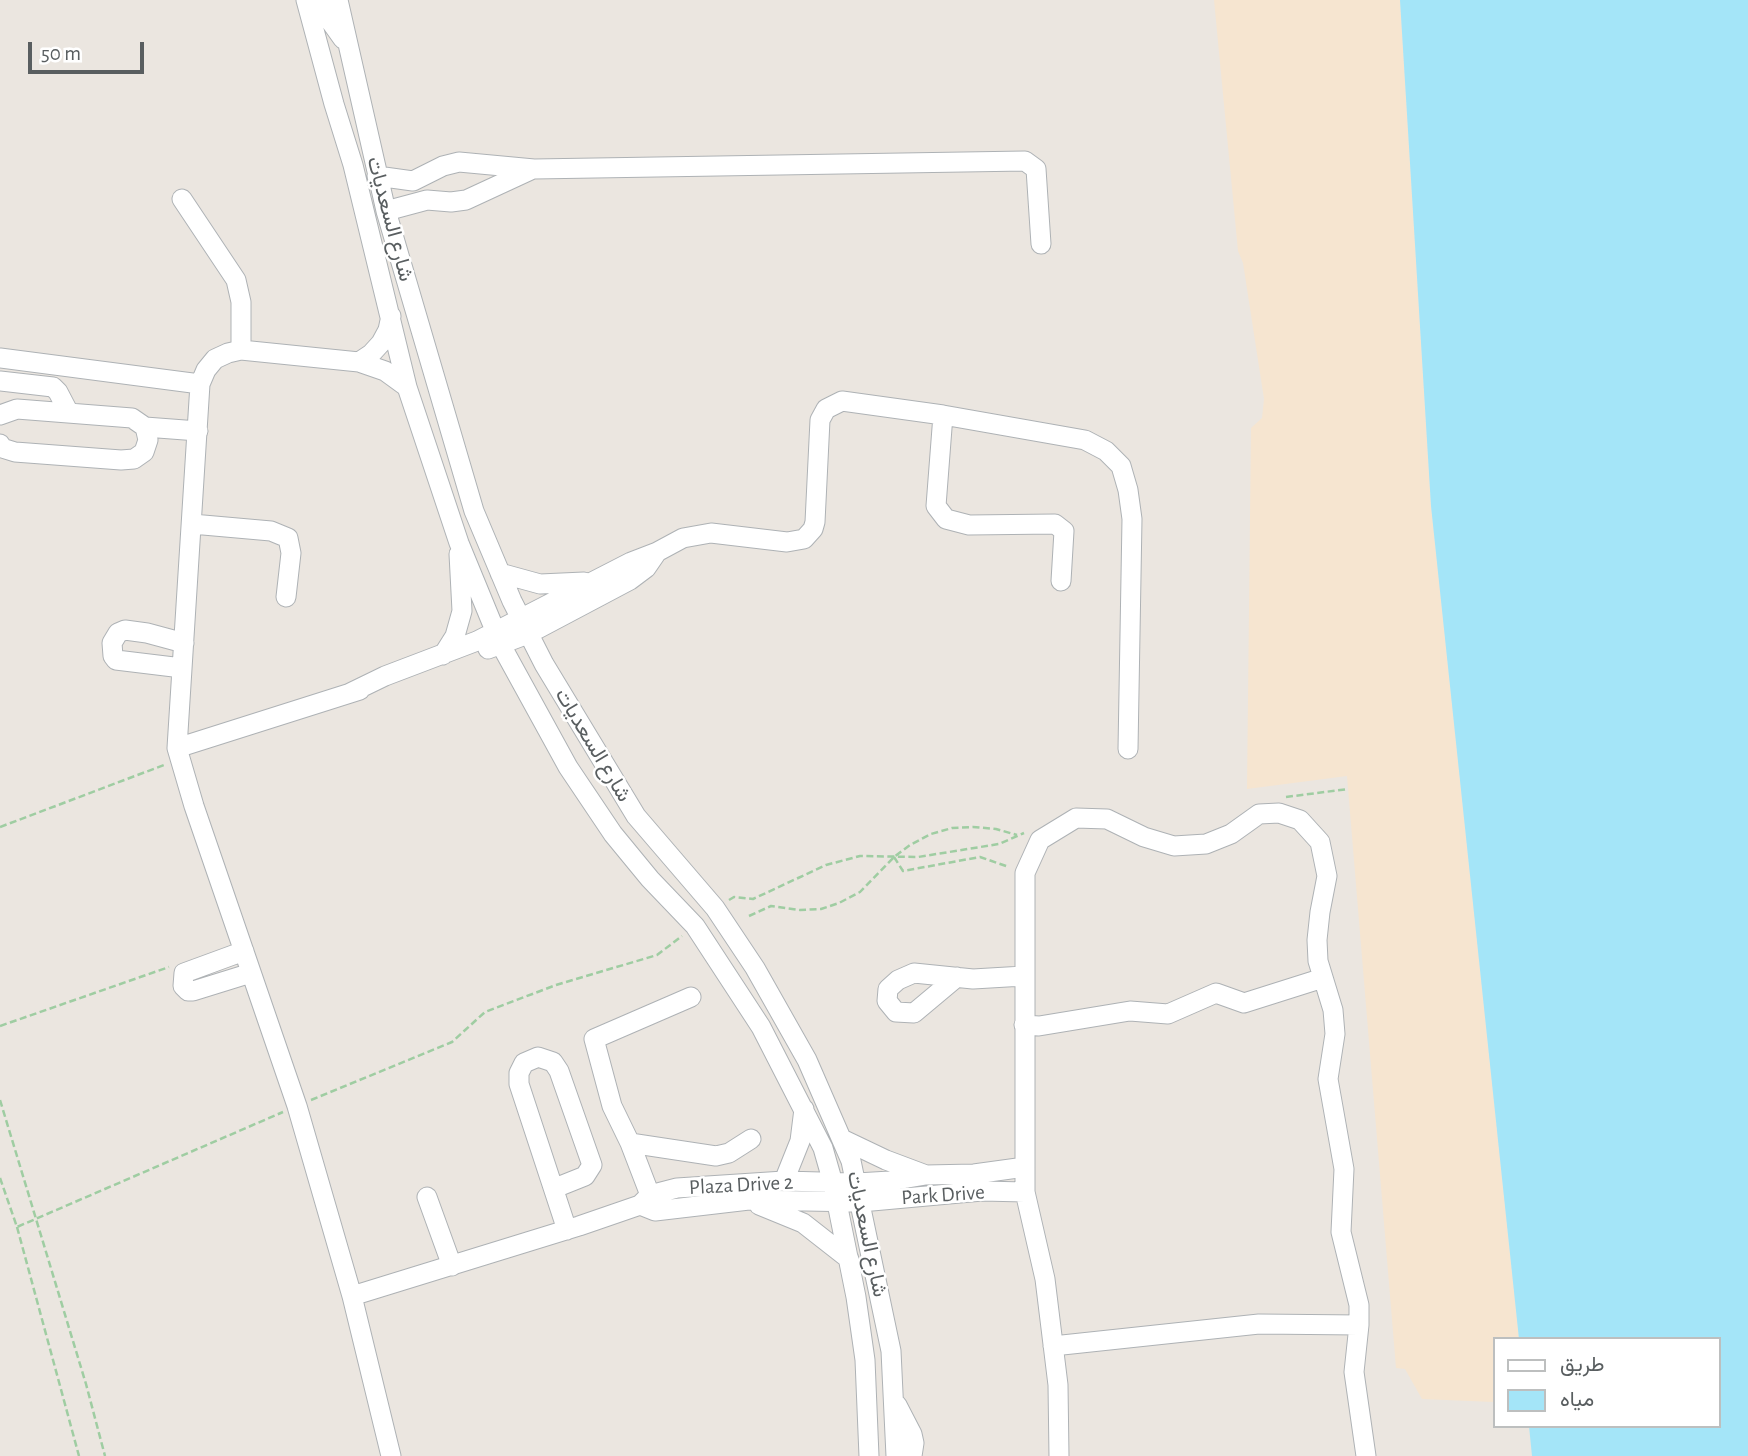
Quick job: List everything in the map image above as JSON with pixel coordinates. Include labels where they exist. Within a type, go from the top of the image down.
[{"type":"street","name":"شارع السعديات","points":[[306,0],[353,164],[407,387],[459,543],[498,638],[568,767],[613,834],[650,879],[695,926],[761,1027],[823,1148],[849,1259],[865,1360],[869,1456]]},
{"type":"street","points":[[321,0],[334,28],[348,45]]},
{"type":"street","name":"شارع السعديات","points":[[338,0],[386,211],[474,511],[500,573],[524,626],[594,749],[636,816],[715,908],[761,978],[807,1060],[851,1161],[891,1350],[896,1456]]},
{"type":"street","points":[[353,164],[362,181],[368,186],[379,182],[413,181],[443,166],[459,162],[534,169],[1025,160],[1036,169],[1041,244]]},
{"type":"street","points":[[386,211],[427,200],[466,200],[534,169]]},
{"type":"street","points":[[182,199],[236,280],[241,302],[241,351]]},
{"type":"street","points":[[359,362],[381,343],[388,330],[391,315]]},
{"type":"street","points":[[391,1456],[352,1296],[297,1106],[194,806],[179,753],[200,384],[206,370],[215,359],[228,352],[241,351],[359,362],[385,371],[407,387]]},
{"type":"street","points":[[0,358],[200,384]]},
{"type":"street","points":[[0,381],[52,387],[58,392],[69,413]]},
{"type":"street","points":[[524,626],[596,581],[683,538],[704,534],[788,542],[804,539],[813,528],[814,522],[820,420],[826,409],[836,402],[943,415],[1085,440],[1106,451],[1121,466],[1128,490],[1132,519],[1128,749]]},
{"type":"street","points":[[0,415],[17,409],[132,418],[145,428],[198,431]]},
{"type":"street","points":[[943,415],[936,506],[946,519],[969,525],[1055,524],[1064,531],[1061,581]]},
{"type":"street","points":[[0,444],[15,452],[134,460],[144,452],[148,440],[145,428]]},
{"type":"street","points":[[192,524],[271,531],[288,538],[291,553],[286,597]]},
{"type":"street","points":[[443,655],[455,636],[461,611],[459,543]]},
{"type":"street","points":[[179,753],[498,638],[639,575],[657,552]]},
{"type":"street","points":[[500,573],[540,584],[596,581]]},
{"type":"street","points":[[182,668],[116,660],[112,643],[118,633],[124,630],[184,643]]},
{"type":"street","points":[[350,693],[385,676],[498,638]]},
{"type":"street","points":[[1059,1456],[1058,1385],[1054,1346],[1045,1279],[1025,1192],[1025,873],[1040,839],[1076,818],[1107,819],[1144,837],[1174,845],[1206,844],[1231,834],[1259,814],[1279,813],[1300,820],[1320,842],[1328,876],[1317,940],[1318,961],[1333,1010],[1335,1034],[1328,1079],[1344,1169],[1341,1232],[1359,1305],[1360,1325],[1354,1372],[1366,1456]]},
{"type":"street","points":[[244,951],[184,973],[183,986],[188,991],[193,991],[251,973]]},
{"type":"street","points":[[957,977],[1024,976]]},
{"type":"street","points":[[1024,1025],[1039,1026],[1130,1011],[1168,1014],[1216,993],[1244,1003],[1323,978]]},
{"type":"street","points":[[645,1200],[630,1143],[612,1106],[594,1039],[691,998]]},
{"type":"street","points":[[560,1186],[588,1174],[591,1159],[556,1066],[543,1057],[533,1058],[520,1068],[519,1084],[560,1186],[573,1228]]},
{"type":"street","points":[[784,1181],[800,1142],[804,1108]]},
{"type":"street","points":[[630,1143],[716,1156],[729,1153],[751,1139]]},
{"type":"street","points":[[842,1139],[926,1175]]},
{"type":"street","name":"Park Drive","points":[[859,1192],[926,1175],[974,1174],[1025,1167]]},
{"type":"street","name":"Plaza Drive 2","points":[[352,1296],[573,1228],[677,1188],[784,1181],[835,1192]]},
{"type":"street","points":[[835,1192],[859,1192]]},
{"type":"street","name":"Plaza Drive 2","points":[[645,1200],[655,1211],[835,1192]]},
{"type":"street","name":"Park Drive","points":[[859,1192],[1025,1192]]},
{"type":"street","points":[[427,1197],[452,1266]]},
{"type":"street","points":[[749,1200],[803,1223],[849,1259]]},
{"type":"street","points":[[1054,1346],[1259,1324],[1360,1325]]},
{"type":"street","points":[[894,1400],[912,1434],[912,1456]]},
{"type":"path","points":[[0,827],[179,753]]},
{"type":"path","points":[[749,916],[771,906],[800,910],[821,909],[839,903],[860,892],[894,857],[910,845],[931,834],[952,828],[996,829],[1019,836]]},
{"type":"path","points":[[894,857],[903,871],[980,857],[1025,873]]},
{"type":"path","points":[[17,1227],[452,1042],[485,1012],[555,985],[657,955],[695,926]]},
{"type":"path","points":[[0,1026],[177,964]]},
{"type":"path","points":[[0,1100],[86,1384],[105,1456]]},
{"type":"path","points":[[0,1178],[17,1227],[79,1456]]},
{"type":"sand","points":[[1214,0],[1400,0],[1431,506],[1519,1337],[1492,1337],[1492,1402],[1422,1399],[1405,1369],[1396,1368],[1347,776],[1247,789],[1251,428],[1262,418],[1264,399],[1243,263],[1238,251]]},
{"type":"water","points":[[1400,0],[1748,0],[1748,1456],[1532,1456],[1529,1428],[1720,1428],[1720,1337],[1519,1337],[1431,506]]}]
